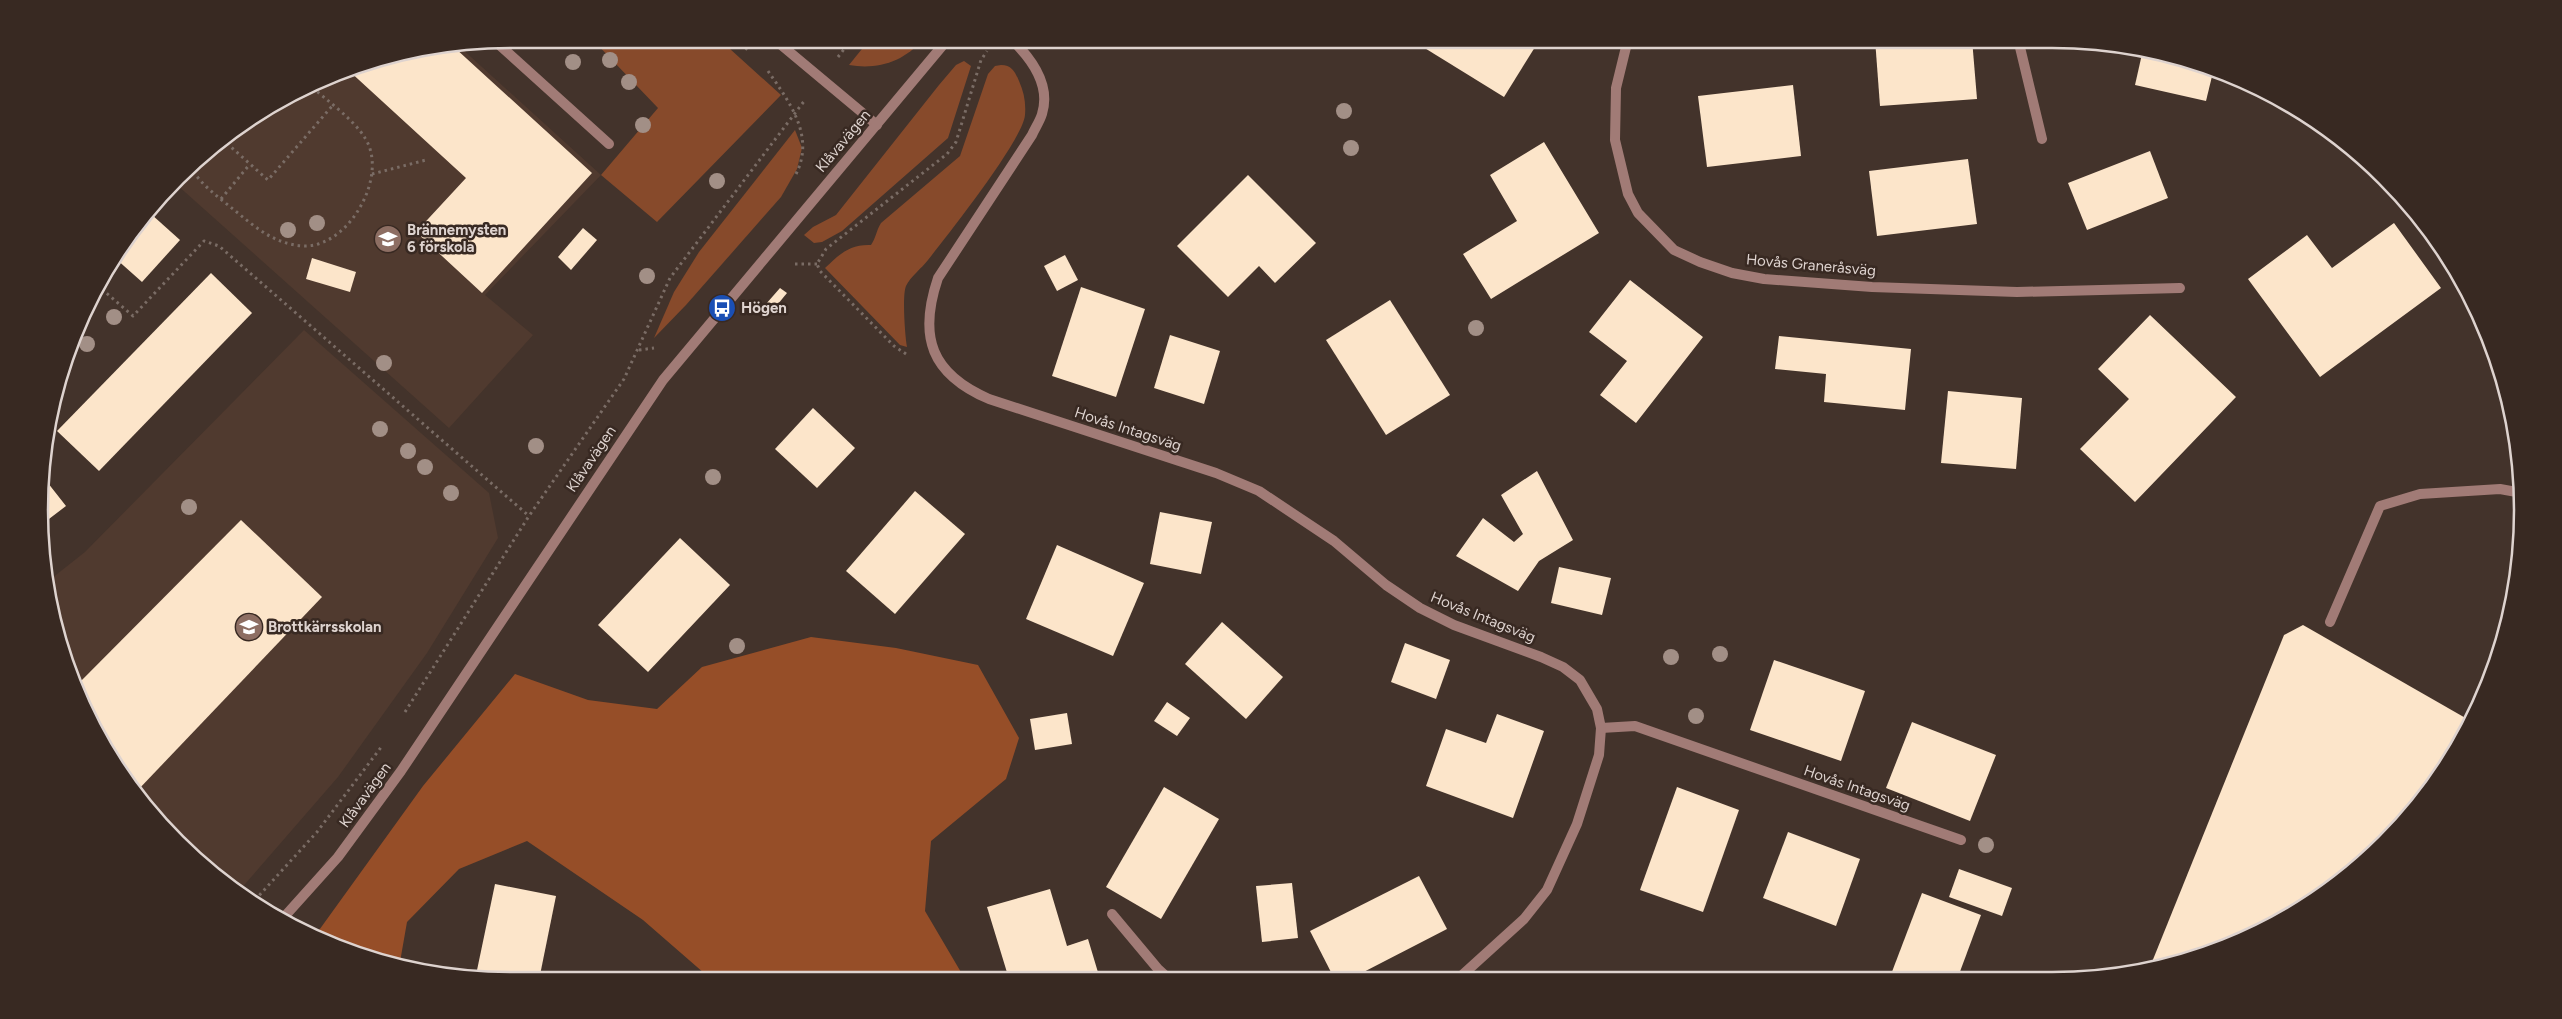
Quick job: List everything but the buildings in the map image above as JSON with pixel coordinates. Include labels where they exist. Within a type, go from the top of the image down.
[{"type":"street","points":[[503,48],[609,144]]},
{"type":"street","points":[[785,48],[877,125]]},
{"type":"street","name":"Klåvavägen","points":[[286,914],[338,857],[401,771],[663,380],[941,48]]},
{"type":"street","name":"Hovås Intagsväg","points":[[1021,48],[1028,55],[1040,75],[1043,97],[1042,113],[1032,135],[938,278],[930,300],[930,339],[936,354],[950,377],[966,389],[989,399],[1216,474],[1259,491],[1334,541],[1386,585],[1420,608],[1454,624],[1563,667],[1580,680],[1597,709],[1601,728],[1599,755],[1577,824],[1547,890],[1524,920],[1466,972]]},
{"type":"street","name":"Hovås Graneråsväg","points":[[1626,48],[1616,88],[1615,140],[1628,194],[1638,213],[1674,250],[1700,262],[1732,272],[1764,278],[1872,287],[2018,292],[2180,288]]},
{"type":"street","points":[[2020,48],[2042,139]]},
{"type":"street","points":[[2330,622],[2380,506],[2420,494],[2500,489],[2514,492]]},
{"type":"street","name":"Hovås Intagsväg","points":[[1601,728],[1635,726],[1961,840]]},
{"type":"street","points":[[1112,914],[1161,972]]},
{"type":"path","points":[[745,48],[756,58]]},
{"type":"path","points":[[404,713],[529,516],[624,379],[639,350],[649,321],[670,278],[845,48]]},
{"type":"path","points":[[936,354],[912,358],[894,346],[820,271],[817,264],[826,249],[947,154],[956,142],[980,60],[989,48]]},
{"type":"path","points":[[763,65],[795,113],[804,139],[800,166],[792,182]]},
{"type":"path","points":[[193,173],[220,199],[265,236],[286,243],[306,246],[328,241],[339,234],[368,191],[374,166],[365,138],[333,105],[315,91]]},
{"type":"path","points":[[227,144],[268,180],[333,105]]},
{"type":"path","points":[[372,174],[426,160]]},
{"type":"path","points":[[220,199],[250,164]]},
{"type":"path","points":[[103,290],[133,316],[204,240],[219,246],[529,516]]},
{"type":"path","points":[[639,350],[654,348],[662,342]]},
{"type":"path","points":[[258,897],[317,832],[384,743]]},
{"type":"shaded area","points":[[601,48],[729,48],[781,95],[657,222],[601,175],[658,108]]},
{"type":"shaded area","points":[[863,48],[914,48],[899,59],[880,65],[849,65]]},
{"type":"shaded area","name":"Brännemysten 6 förskola","points":[[463,50],[601,175],[485,295],[533,335],[449,428],[179,187],[228,143],[278,109],[305,95],[361,72],[390,63],[419,56]]},
{"type":"shaded area","points":[[964,61],[971,66],[948,138],[842,231],[822,242],[814,243],[804,235],[813,227],[836,215],[939,85],[956,65]]},
{"type":"shaded area","points":[[995,66],[1008,66],[1013,70],[1022,89],[1025,115],[1021,127],[1012,145],[983,188],[906,286],[904,306],[907,347],[900,345],[825,268],[850,248],[871,245],[881,223],[960,156],[988,74]]},
{"type":"shaded area","points":[[795,130],[802,148],[797,169],[781,197],[686,305],[654,338],[674,292],[699,252]]},
{"type":"shaded area","name":"Brottkärrsskolan","points":[[304,330],[489,493],[498,538],[427,653],[338,777],[243,887],[205,857],[162,814],[125,766],[95,714],[72,658],[63,629],[52,578],[85,552]]},
{"type":"shaded area","points":[[811,637],[896,648],[978,665],[1019,738],[1006,779],[931,841],[925,911],[961,972],[703,972],[643,920],[527,841],[459,869],[407,922],[401,959],[361,947],[319,930],[423,786],[515,674],[588,700],[657,709],[702,667]]},
{"type":"place","name":"Brännemysten 6 förskola","points":[[388,239]]},
{"type":"place","name":"Högen","points":[[722,308]]},
{"type":"place","name":"Brottkärrsskolan","points":[[249,627]]}]
